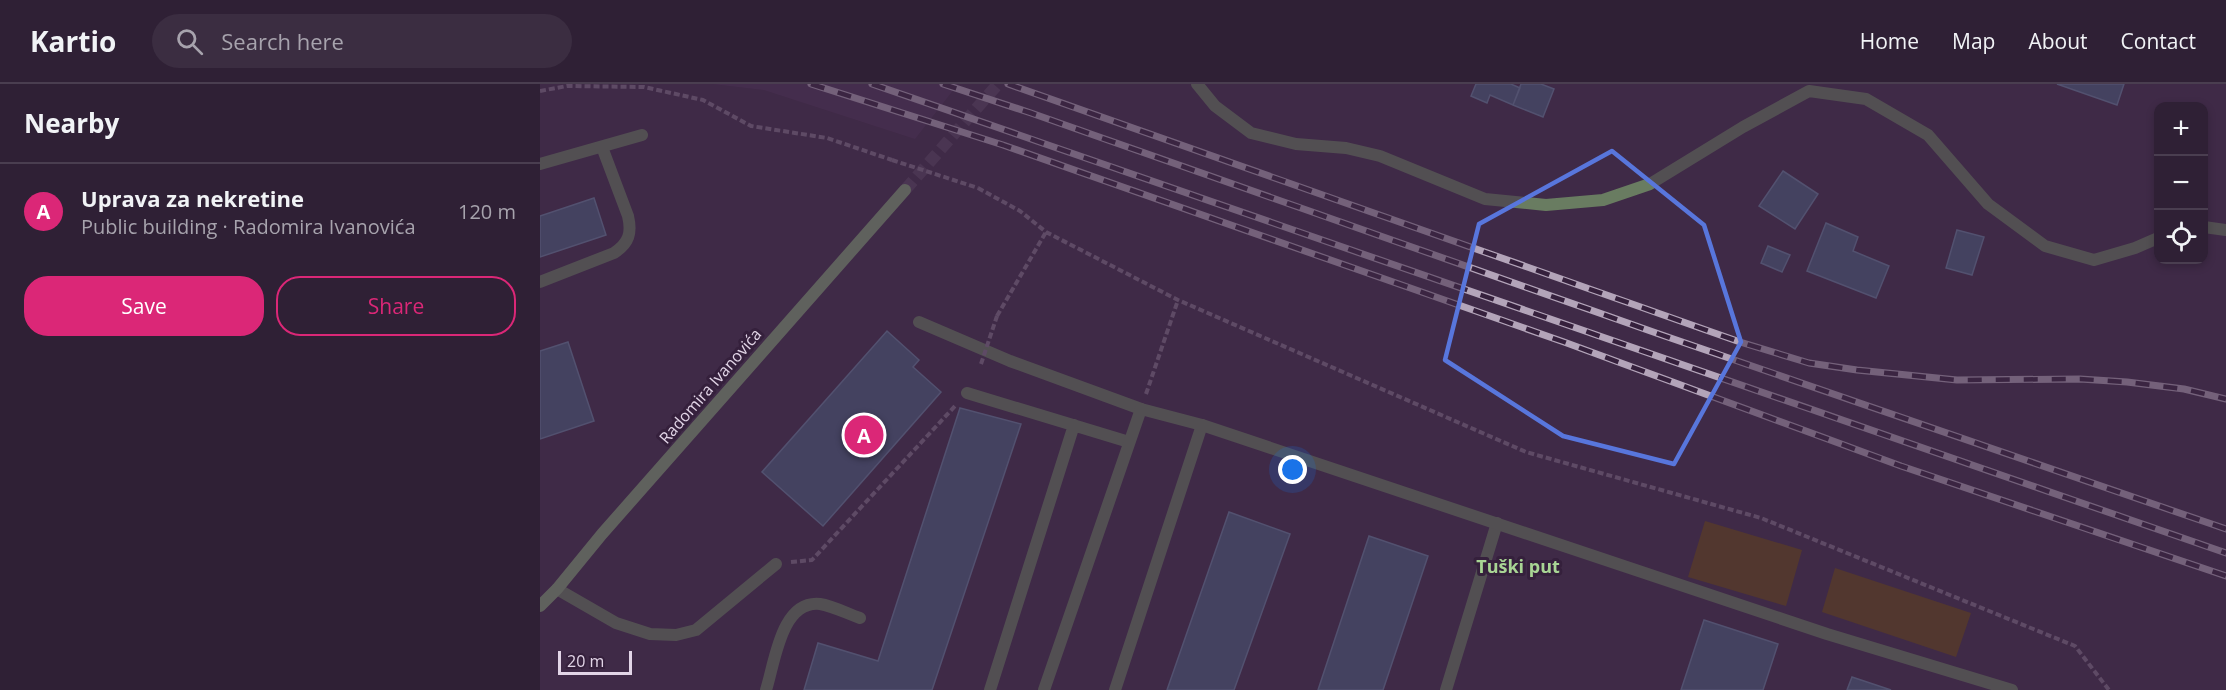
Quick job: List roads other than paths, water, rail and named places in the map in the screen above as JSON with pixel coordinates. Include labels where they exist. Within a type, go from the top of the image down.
[{"type":"main road","name":"Radomira Ivanovića","points":[[542,600],[557,589],[602,534],[905,190]]},
{"type":"street","points":[[1197,84],[1215,106],[1251,133],[1296,144],[1346,148],[1380,156],[1485,199],[1546,205],[1603,200],[1650,184],[1743,127],[1809,91],[1866,99],[1928,135],[1988,204],[2045,246],[2094,260],[2154,240]]},
{"type":"street","points":[[540,164],[642,135]]},
{"type":"street","points":[[540,282],[614,253],[624,246],[629,237],[631,227],[628,216],[602,147]]},
{"type":"street","points":[[2208,228],[2226,230]]},
{"type":"street","points":[[919,322],[1010,361],[1141,409],[1202,425],[1827,634],[2012,690]]},
{"type":"street","points":[[968,393],[1129,442]]},
{"type":"street","points":[[1044,690],[1141,409]]},
{"type":"street","points":[[1115,690],[1202,425]]},
{"type":"street","points":[[990,690],[1074,426]]},
{"type":"street","points":[[1446,690],[1497,523]]},
{"type":"street","points":[[557,589],[616,623],[650,634],[676,635],[696,630],[776,564]]},
{"type":"street","points":[[766,690],[786,621],[796,610],[807,605],[821,604],[860,618]]},
{"type":"tunnel","points":[[905,190],[998,84]]},
{"type":"railway","points":[[811,84],[1003,145],[1564,342],[1901,466],[2226,576]]},
{"type":"railway","points":[[872,84],[2226,553]]},
{"type":"railway","points":[[943,84],[2226,529]]},
{"type":"railway","points":[[1008,84],[1740,342],[1809,363],[1957,380],[2080,379],[2127,382],[2184,389],[2226,399]]},
{"type":"place","name":"Uprava za nekretine","points":[[864,435]]},
{"type":"district","name":"Tuški put","points":[[1518,566]]}]
